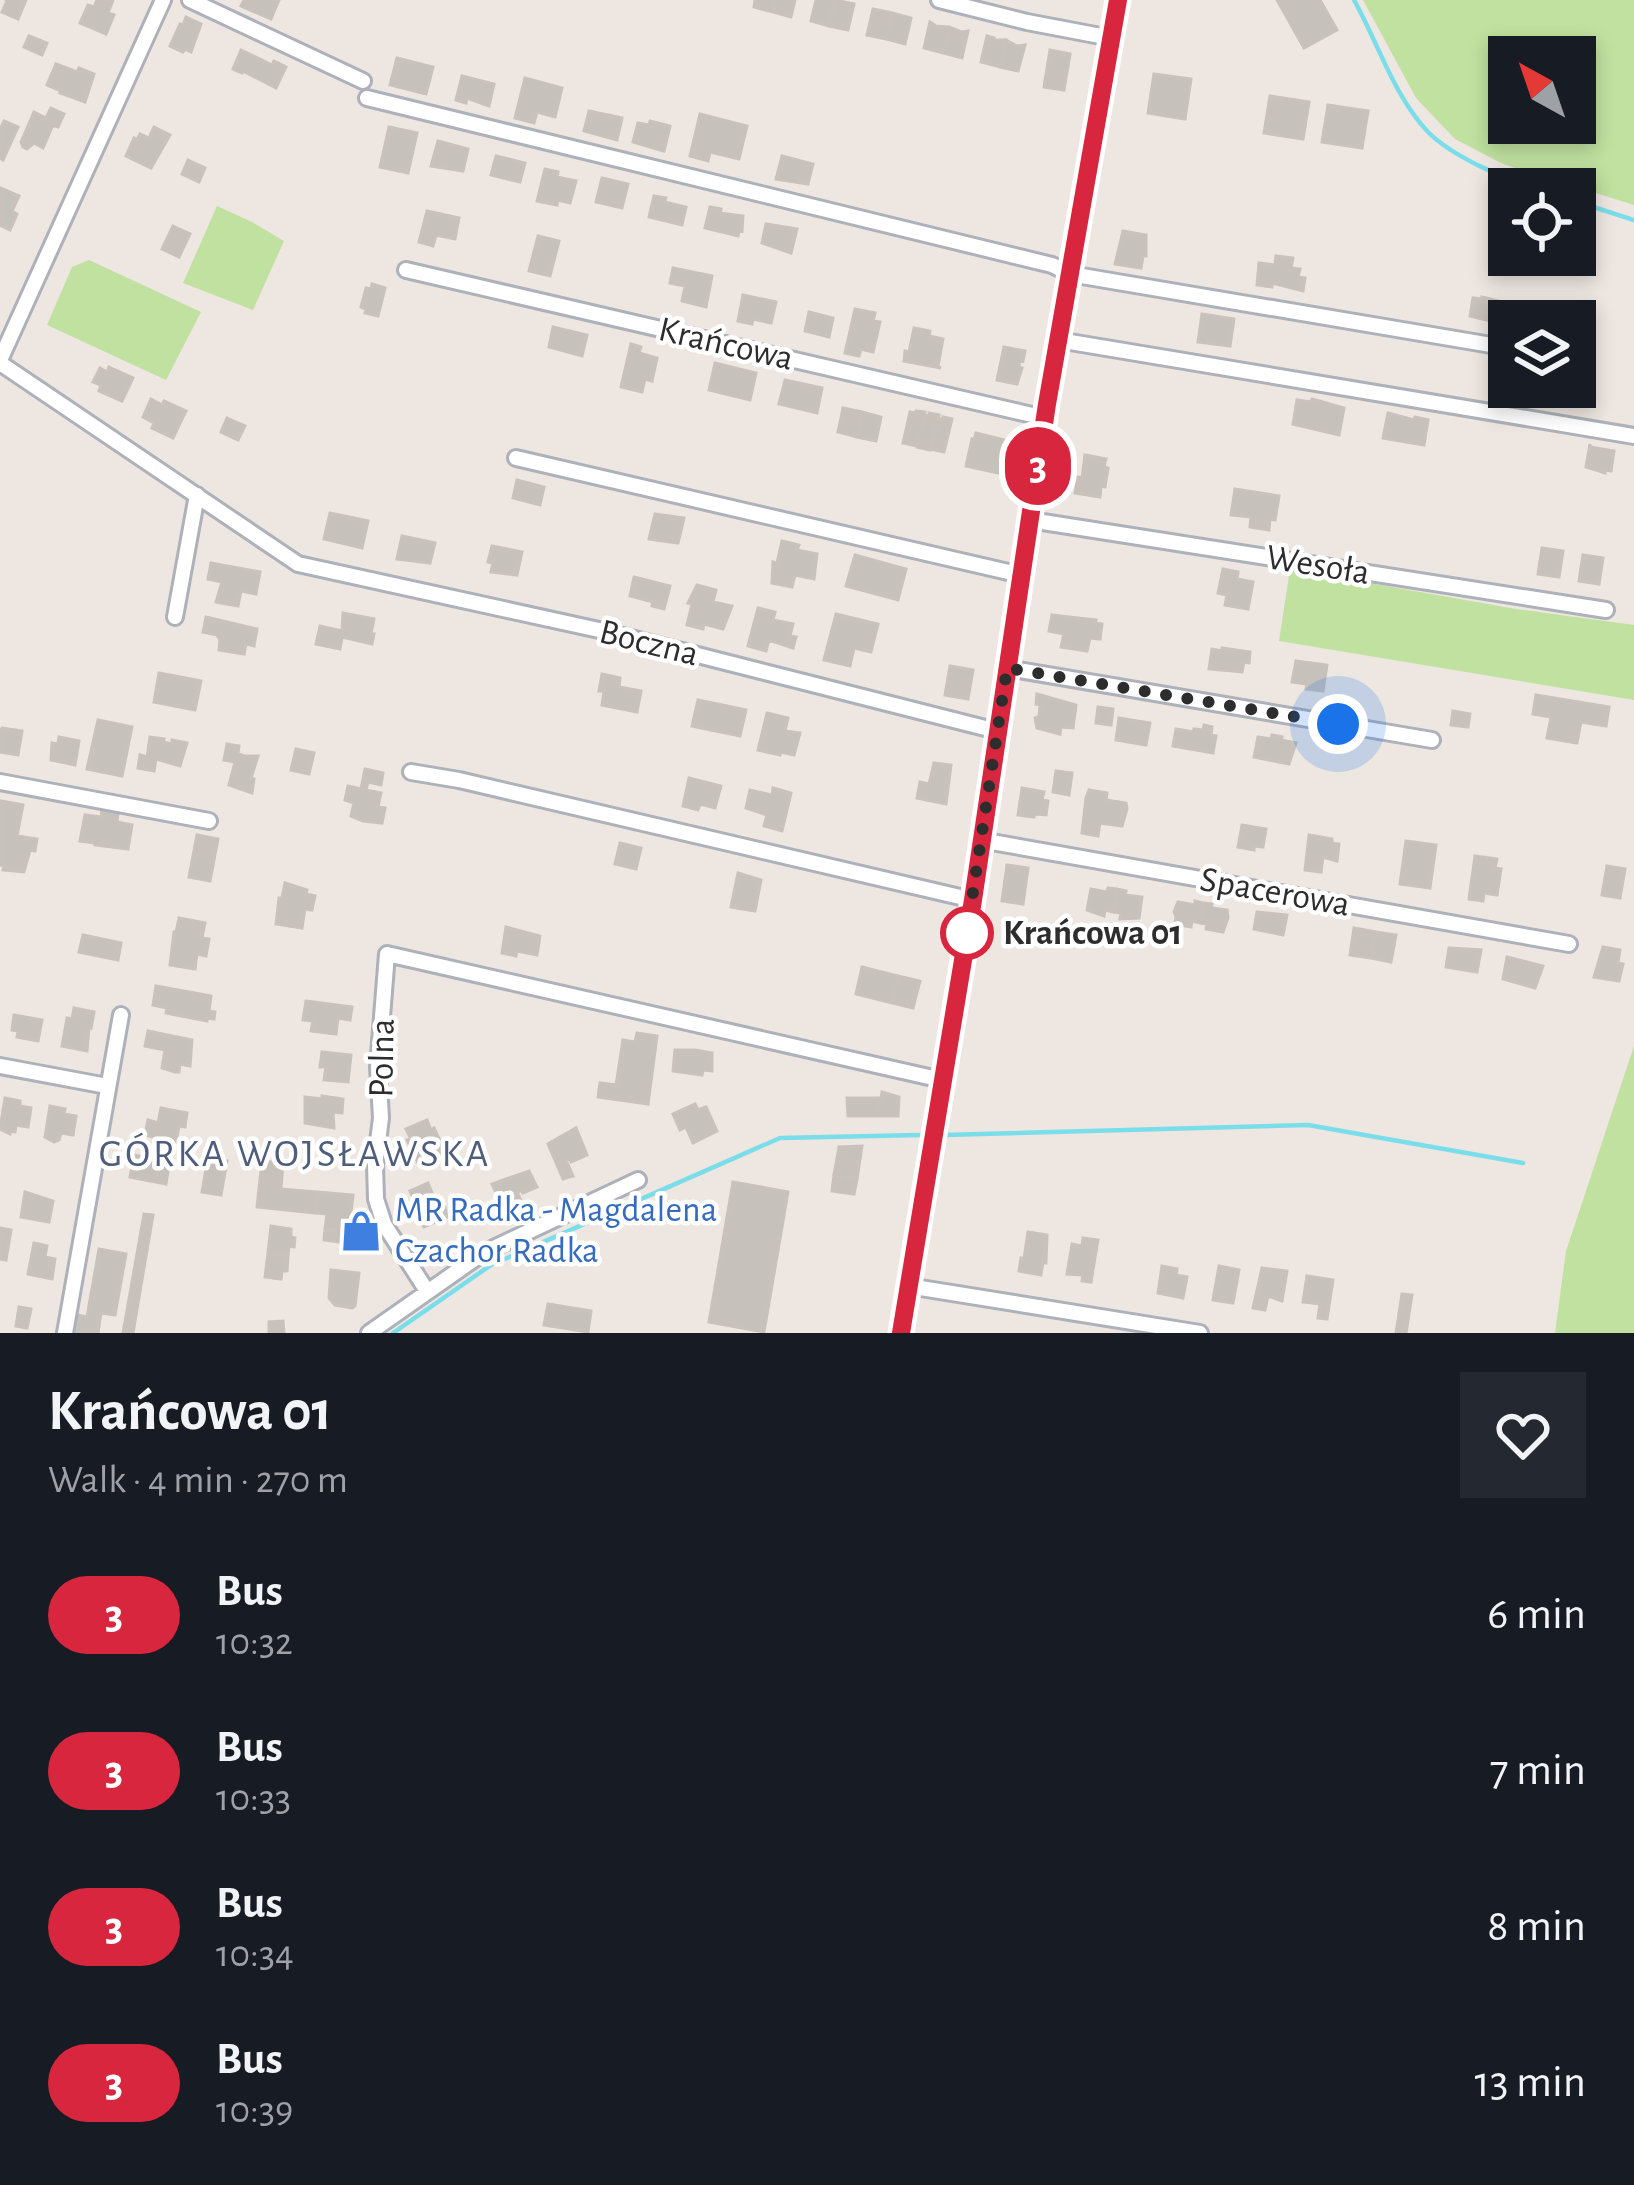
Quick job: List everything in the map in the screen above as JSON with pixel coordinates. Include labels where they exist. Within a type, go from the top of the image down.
[{"type":"street","points":[[163,0],[0,362],[197,495],[175,617]]},
{"type":"street","points":[[190,0],[363,81]]},
{"type":"street","points":[[939,0],[1111,38]]},
{"type":"street","points":[[901,1333],[973,900],[1045,418],[1118,0]]},
{"type":"street","points":[[367,98],[1052,265],[1070,274],[1488,344]]},
{"type":"street","name":"Krańcowa","points":[[406,270],[1045,418]]},
{"type":"street","points":[[1058,340],[1634,436]]},
{"type":"street","points":[[516,458],[1021,575]]},
{"type":"street","name":"Boczna","points":[[197,495],[298,563],[599,630],[997,731]]},
{"type":"street","name":"Wesoła","points":[[1030,520],[1606,610]]},
{"type":"street","points":[[1007,668],[1432,740]]},
{"type":"street","points":[[411,772],[973,900]]},
{"type":"street","points":[[0,782],[209,821]]},
{"type":"street","name":"Spacerowa","points":[[980,840],[1569,944]]},
{"type":"street","name":"Polna","points":[[427,1291],[384,1224],[376,1199],[381,1118],[378,1066],[387,954],[942,1080]]},
{"type":"street","points":[[65,1333],[121,1015]]},
{"type":"street","points":[[0,1066],[107,1086]]},
{"type":"street","points":[[369,1333],[483,1253],[638,1180]]},
{"type":"street","points":[[908,1286],[1200,1333]]},
{"type":"green space","points":[[1363,0],[1634,0],[1634,205],[1596,193],[1596,168],[1516,168],[1455,139],[1416,98]]},
{"type":"green space","points":[[217,206],[284,241],[253,310],[183,283]]},
{"type":"green space","points":[[89,260],[201,312],[166,380],[47,325],[72,267]]},
{"type":"green space","points":[[1290,569],[1634,625],[1634,700],[1279,641]]},
{"type":"green space","points":[[1634,1046],[1634,1333],[1555,1333],[1566,1251]]},
{"type":"building","points":[[5,0],[26,0],[18,19],[2,12]]},
{"type":"building","points":[[97,0],[113,0],[108,13],[114,15],[106,34],[80,23],[88,5],[94,7]]},
{"type":"building","points":[[244,0],[279,0],[271,19],[241,6]]},
{"type":"building","points":[[755,0],[776,0],[773,12],[754,7]]},
{"type":"building","points":[[776,0],[795,0],[791,17],[773,12]]},
{"type":"building","points":[[816,0],[835,0],[829,26],[811,21]]},
{"type":"building","points":[[835,0],[854,4],[848,30],[829,26]]},
{"type":"building","points":[[1277,0],[1320,0],[1337,30],[1304,48]]},
{"type":"building","points":[[873,9],[892,13],[886,39],[867,35]]},
{"type":"building","points":[[892,13],[911,18],[905,44],[886,39]]},
{"type":"building","points":[[186,17],[201,24],[191,52],[170,46]]},
{"type":"building","points":[[930,22],[949,27],[943,53],[924,48]]},
{"type":"building","points":[[949,27],[968,31],[962,58],[943,53]]},
{"type":"building","points":[[29,36],[47,43],[42,55],[24,47]]},
{"type":"building","points":[[987,36],[1006,40],[1000,67],[981,62]]},
{"type":"building","points":[[1006,40],[1025,45],[1018,71],[1000,67]]},
{"type":"building","points":[[241,50],[286,67],[276,88],[233,69]]},
{"type":"building","points":[[1050,50],[1070,54],[1064,90],[1044,87]]},
{"type":"building","points":[[397,58],[433,67],[426,94],[390,85]]},
{"type":"building","points":[[56,64],[94,74],[85,102],[47,85]]},
{"type":"building","points":[[1154,74],[1191,79],[1185,119],[1148,113]]},
{"type":"building","points":[[462,76],[494,84],[489,106],[467,98],[466,103],[456,100]]},
{"type":"building","points":[[525,78],[562,88],[555,117],[537,112],[534,123],[515,118]]},
{"type":"building","points":[[1270,96],[1309,102],[1303,139],[1264,133]]},
{"type":"building","points":[[1328,105],[1368,111],[1362,148],[1322,142]]},
{"type":"building","points":[[51,108],[64,114],[43,148],[34,143],[23,147],[34,112],[46,118]]},
{"type":"building","points":[[589,111],[622,118],[617,140],[584,131]]},
{"type":"building","points":[[700,114],[747,126],[739,159],[710,152],[708,161],[690,156]]},
{"type":"building","points":[[4,121],[18,127],[3,160],[0,130]]},
{"type":"building","points":[[650,121],[670,126],[664,151],[633,142],[638,123],[649,125]]},
{"type":"building","points":[[154,127],[170,135],[151,168],[126,156],[134,138],[140,134],[149,138]]},
{"type":"building","points":[[389,127],[417,133],[408,173],[380,167]]},
{"type":"building","points":[[438,141],[468,149],[463,171],[431,166]]},
{"type":"building","points":[[496,156],[525,163],[520,182],[491,175]]},
{"type":"building","points":[[782,156],[813,164],[808,184],[776,179]]},
{"type":"building","points":[[188,160],[205,168],[199,182],[182,174]]},
{"type":"building","points":[[545,169],[576,181],[570,203],[537,201]]},
{"type":"building","points":[[602,178],[628,184],[622,208],[596,202]]},
{"type":"building","points":[[1,188],[19,196],[10,230],[0,225]]},
{"type":"building","points":[[654,196],[686,207],[682,225],[649,217]]},
{"type":"building","points":[[710,207],[743,216],[738,236],[705,228]]},
{"type":"building","points":[[427,211],[459,218],[455,239],[436,235],[433,246],[419,242]]},
{"type":"building","points":[[766,224],[797,229],[791,253],[762,243]]},
{"type":"building","points":[[173,226],[190,234],[179,257],[162,249]]},
{"type":"building","points":[[1123,231],[1146,235],[1141,268],[1115,264]]},
{"type":"building","points":[[538,236],[559,241],[550,276],[529,271]]},
{"type":"building","points":[[1276,256],[1293,258],[1291,268],[1300,269],[1298,277],[1305,278],[1303,291],[1272,283],[1272,287],[1257,285],[1259,263],[1275,265]]},
{"type":"building","points":[[673,268],[712,276],[706,307],[682,301],[685,286],[670,283]]},
{"type":"building","points":[[372,284],[385,288],[378,316],[361,307],[366,288],[371,289]]},
{"type":"building","points":[[743,295],[776,302],[771,323],[738,321]]},
{"type":"building","points":[[1473,298],[1494,300],[1488,300],[1488,320],[1470,316]]},
{"type":"building","points":[[855,309],[875,313],[873,321],[880,322],[873,352],[861,349],[859,356],[845,353]]},
{"type":"building","points":[[809,312],[833,318],[829,337],[805,331]]},
{"type":"building","points":[[1202,314],[1234,319],[1230,346],[1198,342]]},
{"type":"building","points":[[553,327],[587,335],[582,356],[549,347]]},
{"type":"building","points":[[914,328],[943,339],[941,368],[904,361]]},
{"type":"building","points":[[631,344],[641,347],[639,353],[657,358],[652,381],[645,379],[642,392],[621,387]]},
{"type":"building","points":[[1004,347],[1025,351],[1017,384],[997,380]]},
{"type":"building","points":[[715,363],[756,373],[750,400],[709,390]]},
{"type":"building","points":[[109,367],[133,378],[122,401],[99,391],[101,385],[93,382],[100,368],[107,372]]},
{"type":"building","points":[[785,380],[822,388],[817,413],[779,404]]},
{"type":"building","points":[[151,399],[186,411],[173,438],[152,428],[154,423],[143,417]]},
{"type":"building","points":[[1297,400],[1344,408],[1339,435],[1293,424]]},
{"type":"building","points":[[843,408],[862,412],[857,437],[838,432]]},
{"type":"building","points":[[862,412],[881,417],[876,441],[857,437]]},
{"type":"building","points":[[910,412],[925,412],[917,446],[903,443]]},
{"type":"building","points":[[1388,413],[1428,420],[1424,445],[1383,438]]},
{"type":"building","points":[[924,415],[939,415],[930,450],[917,447]]},
{"type":"building","points":[[227,418],[245,426],[238,440],[221,432]]},
{"type":"building","points":[[938,418],[952,419],[944,452],[931,449]]},
{"type":"building","points":[[976,433],[1005,440],[1002,453],[1008,454],[1003,474],[966,466]]},
{"type":"building","points":[[1590,444],[1614,451],[1611,471],[1586,467]]},
{"type":"building","points":[[1085,455],[1106,459],[1100,497],[1075,493]]},
{"type":"building","points":[[517,480],[544,487],[540,505],[513,498]]},
{"type":"building","points":[[1235,489],[1279,496],[1269,530],[1250,527],[1251,517],[1231,515]]},
{"type":"building","points":[[330,513],[368,521],[362,548],[324,539]]},
{"type":"building","points":[[655,514],[684,518],[678,543],[649,539]]},
{"type":"building","points":[[402,536],[435,543],[430,563],[397,559]]},
{"type":"building","points":[[782,541],[817,554],[814,579],[795,575],[792,587],[772,583],[773,562],[777,563]]},
{"type":"building","points":[[492,546],[522,552],[517,575],[491,572]]},
{"type":"building","points":[[1542,548],[1563,551],[1559,577],[1538,574]]},
{"type":"building","points":[[855,555],[906,569],[898,600],[846,586]]},
{"type":"building","points":[[1583,555],[1603,558],[1599,584],[1579,581]]},
{"type":"building","points":[[211,563],[260,572],[256,594],[241,591],[238,606],[216,602],[222,582],[208,579]]},
{"type":"building","points":[[1223,569],[1238,572],[1237,579],[1253,582],[1248,609],[1225,605],[1227,595],[1218,593]]},
{"type":"building","points":[[634,577],[670,586],[664,609],[630,596]]},
{"type":"building","points":[[697,585],[716,590],[713,602],[732,606],[723,629],[687,625],[692,604],[688,603]]},
{"type":"building","points":[[758,608],[775,612],[773,620],[793,624],[793,648],[769,640],[766,651],[748,646]]},
{"type":"building","points":[[343,613],[374,619],[372,644],[342,637],[340,649],[316,644],[320,626],[342,631]]},
{"type":"building","points":[[836,614],[878,624],[871,652],[854,648],[850,666],[824,660]]},
{"type":"building","points":[[1052,615],[1096,620],[1102,624],[1100,639],[1090,638],[1087,651],[1061,647],[1064,634],[1049,631]]},
{"type":"building","points":[[206,617],[257,629],[254,646],[246,644],[244,654],[219,650],[217,635],[203,632]]},
{"type":"building","points":[[1212,649],[1250,652],[1242,672],[1209,669]]},
{"type":"building","points":[[1296,661],[1327,665],[1323,691],[1292,682]]},
{"type":"building","points":[[950,666],[973,670],[968,699],[945,695]]},
{"type":"building","points":[[159,673],[201,681],[195,710],[154,702]]},
{"type":"building","points":[[602,674],[620,678],[619,687],[641,691],[637,712],[602,705]]},
{"type":"building","points":[[1037,694],[1076,705],[1073,728],[1061,727],[1060,734],[1037,728]]},
{"type":"building","points":[[1536,695],[1609,707],[1606,726],[1581,722],[1577,743],[1547,738],[1551,717],[1533,714]]},
{"type":"building","points":[[698,700],[746,710],[740,736],[692,726]]},
{"type":"building","points":[[1098,707],[1113,709],[1111,725],[1096,723]]},
{"type":"building","points":[[1453,711],[1470,714],[1468,727],[1451,725]]},
{"type":"building","points":[[767,713],[788,718],[785,731],[800,733],[794,755],[758,750]]},
{"type":"building","points":[[1119,718],[1150,723],[1146,745],[1116,740]]},
{"type":"building","points":[[98,720],[132,727],[122,776],[87,769]]},
{"type":"building","points":[[1204,725],[1212,727],[1211,735],[1216,736],[1213,753],[1173,746],[1176,729],[1194,732]]},
{"type":"building","points":[[2,728],[22,731],[18,755],[0,752]]},
{"type":"building","points":[[1272,735],[1296,743],[1289,764],[1254,757],[1258,737],[1271,739]]},
{"type":"building","points":[[59,737],[79,741],[75,765],[51,760],[52,743],[58,744]]},
{"type":"building","points":[[150,737],[187,743],[180,766],[156,759],[154,771],[138,768],[140,755],[147,757]]},
{"type":"building","points":[[227,744],[239,746],[238,753],[244,756],[258,756],[252,793],[229,785],[235,762],[224,760]]},
{"type":"building","points":[[296,749],[314,753],[309,774],[291,770]]},
{"type":"building","points":[[934,763],[951,765],[946,804],[917,798],[920,782],[929,784]]},
{"type":"building","points":[[365,769],[383,773],[381,785],[368,782],[366,790],[381,793],[382,823],[351,816],[354,803],[345,800],[348,786],[361,789]]},
{"type":"building","points":[[1056,771],[1072,773],[1069,795],[1053,792]]},
{"type":"building","points":[[689,778],[721,786],[715,808],[683,806]]},
{"type":"building","points":[[773,788],[791,793],[782,831],[764,826],[767,815],[746,808],[750,790],[772,795]]},
{"type":"building","points":[[1022,788],[1044,792],[1046,815],[1018,815]]},
{"type":"building","points":[[1089,790],[1107,793],[1106,800],[1126,803],[1122,826],[1100,823],[1098,836],[1082,833]]},
{"type":"building","points":[[1,801],[23,805],[17,836],[37,839],[24,872],[3,870],[0,865]]},
{"type":"building","points":[[102,810],[118,813],[117,822],[132,825],[128,849],[80,841],[85,815],[101,817]]},
{"type":"building","points":[[1242,825],[1266,829],[1263,847],[1238,847]]},
{"type":"building","points":[[197,835],[218,839],[210,881],[189,877]]},
{"type":"building","points":[[1309,835],[1339,844],[1337,861],[1323,857],[1321,872],[1305,870]]},
{"type":"building","points":[[1406,841],[1436,845],[1430,888],[1400,884]]},
{"type":"building","points":[[620,843],[641,848],[636,869],[615,864]]},
{"type":"building","points":[[1475,856],[1497,859],[1495,868],[1501,869],[1497,895],[1484,893],[1483,901],[1469,899]]},
{"type":"building","points":[[1007,865],[1028,868],[1023,904],[1002,901]]},
{"type":"building","points":[[1607,866],[1625,869],[1620,898],[1602,895]]},
{"type":"building","points":[[738,873],[761,880],[755,911],[731,907]]},
{"type":"building","points":[[285,883],[315,896],[312,910],[305,909],[302,928],[276,924]]},
{"type":"building","points":[[1091,889],[1107,892],[1117,889],[1113,912],[1105,910],[1104,916],[1087,910]]},
{"type":"building","points":[[1117,889],[1142,897],[1139,918],[1120,919],[1121,913],[1113,912]]},
{"type":"building","points":[[1195,901],[1203,903],[1200,923],[1192,921],[1191,927],[1175,924],[1178,902],[1195,905]]},
{"type":"building","points":[[1203,903],[1227,910],[1223,932],[1200,923]]},
{"type":"building","points":[[1257,912],[1287,915],[1283,935],[1254,929]]},
{"type":"building","points":[[179,918],[205,923],[206,956],[197,954],[195,969],[170,965]]},
{"type":"building","points":[[506,927],[540,936],[537,955],[502,953]]},
{"type":"building","points":[[1354,928],[1376,932],[1371,958],[1350,955]]},
{"type":"building","points":[[1376,932],[1396,935],[1391,962],[1371,958]]},
{"type":"building","points":[[83,935],[121,943],[118,960],[79,952]]},
{"type":"building","points":[[1603,947],[1620,950],[1619,981],[1594,977]]},
{"type":"building","points":[[1449,948],[1481,950],[1477,972],[1446,967]]},
{"type":"building","points":[[1507,957],[1543,966],[1535,988],[1503,979]]},
{"type":"building","points":[[862,967],[898,976],[892,1003],[856,994]]},
{"type":"building","points":[[898,976],[920,981],[913,1008],[892,1003]]},
{"type":"building","points":[[156,986],[211,996],[209,1011],[215,1012],[214,1019],[166,1013],[167,1008],[153,1005]]},
{"type":"building","points":[[306,1001],[352,1007],[350,1020],[338,1018],[336,1034],[311,1031],[313,1021],[303,1020]]},
{"type":"building","points":[[74,1008],[94,1012],[87,1051],[62,1046],[67,1018],[72,1019]]},
{"type":"building","points":[[14,1015],[42,1020],[38,1041],[17,1037],[18,1031],[12,1030]]},
{"type":"building","points":[[148,1031],[192,1040],[190,1066],[180,1064],[179,1072],[162,1068],[165,1050],[145,1046]]},
{"type":"building","points":[[637,1033],[657,1036],[648,1104],[598,1097],[600,1083],[616,1085],[623,1040],[635,1042]]},
{"type":"building","points":[[675,1050],[712,1053],[712,1071],[703,1070],[702,1075],[673,1071]]},
{"type":"building","points":[[322,1052],[351,1055],[348,1082],[324,1080]]},
{"type":"building","points":[[882,1092],[899,1097],[898,1116],[878,1116]]},
{"type":"building","points":[[305,1097],[343,1099],[342,1113],[333,1112],[334,1128],[305,1123]]},
{"type":"building","points":[[5,1098],[31,1108],[28,1127],[16,1125],[10,1134],[0,1129]]},
{"type":"building","points":[[847,1098],[881,1098],[878,1116],[848,1116]]},
{"type":"building","points":[[695,1104],[698,1110],[706,1107],[717,1131],[693,1143],[673,1114]]},
{"type":"building","points":[[50,1106],[76,1116],[73,1135],[61,1133],[54,1142],[45,1137]]},
{"type":"building","points":[[161,1108],[187,1113],[176,1142],[145,1135],[148,1120],[158,1123]]},
{"type":"building","points":[[427,1120],[446,1153],[419,1165],[406,1129]]},
{"type":"building","points":[[576,1128],[587,1155],[566,1160],[573,1176],[563,1179],[548,1144]]},
{"type":"building","points":[[862,1146],[857,1179],[834,1175],[839,1147]]},
{"type":"building","points":[[134,1155],[167,1162],[166,1184],[130,1177]]},
{"type":"building","points":[[208,1158],[227,1161],[221,1195],[202,1192]]},
{"type":"building","points":[[262,1161],[283,1163],[281,1189],[318,1192],[316,1213],[257,1207]]},
{"type":"building","points":[[529,1171],[537,1187],[517,1192],[521,1200],[503,1208],[492,1184]]},
{"type":"building","points":[[834,1175],[857,1179],[854,1194],[832,1191]]},
{"type":"building","points":[[733,1182],[788,1192],[764,1332],[709,1322]]},
{"type":"building","points":[[428,1183],[447,1217],[424,1227],[410,1191]]},
{"type":"building","points":[[25,1192],[53,1201],[49,1222],[21,1217]]},
{"type":"building","points":[[318,1192],[353,1195],[349,1231],[325,1229],[327,1214],[316,1213]]},
{"type":"building","points":[[144,1214],[153,1215],[133,1333],[123,1333]]},
{"type":"building","points":[[271,1226],[291,1229],[294,1247],[289,1246],[288,1256],[268,1253]]},
{"type":"building","points":[[0,1228],[11,1230],[6,1260],[0,1259]]},
{"type":"building","points":[[325,1229],[349,1232],[348,1243],[324,1240]]},
{"type":"building","points":[[1028,1232],[1047,1235],[1041,1275],[1019,1271]]},
{"type":"building","points":[[1083,1238],[1098,1240],[1091,1282],[1082,1281],[1083,1275],[1067,1274],[1072,1244],[1082,1246]]},
{"type":"building","points":[[34,1243],[47,1246],[45,1257],[55,1259],[52,1279],[28,1274]]},
{"type":"building","points":[[99,1249],[126,1254],[115,1315],[101,1313],[98,1333],[75,1333],[78,1315],[87,1317]]},
{"type":"building","points":[[268,1253],[288,1256],[281,1279],[265,1277]]},
{"type":"building","points":[[1162,1266],[1187,1277],[1183,1298],[1158,1293]]},
{"type":"building","points":[[1219,1266],[1239,1270],[1233,1303],[1213,1300]]},
{"type":"building","points":[[1262,1268],[1287,1271],[1282,1301],[1268,1296],[1265,1310],[1253,1308]]},
{"type":"building","points":[[331,1270],[359,1273],[352,1308],[335,1305],[329,1298]]},
{"type":"building","points":[[1307,1276],[1333,1280],[1327,1319],[1318,1318],[1320,1304],[1303,1302]]},
{"type":"building","points":[[1402,1294],[1412,1295],[1406,1333],[1396,1333]]},
{"type":"building","points":[[548,1304],[591,1311],[588,1332],[544,1325]]},
{"type":"building","points":[[19,1307],[31,1309],[27,1328],[16,1326]]},
{"type":"building","points":[[283,1321],[284,1333],[269,1333],[269,1322]]},
{"type":"waterway","points":[[1354,0],[1416,118],[1438,141],[1488,170]]},
{"type":"waterway","points":[[1596,208],[1634,220]]},
{"type":"waterway","points":[[944,1135],[1308,1125],[1523,1163]]},
{"type":"waterway","points":[[393,1333],[491,1265],[780,1138],[919,1135]]},
{"type":"bus line","name":"3","points":[[901,1333],[973,900],[1047,404],[1118,0]]},
{"type":"place","name":"Krańcowa 01","points":[[967,933]]},
{"type":"place","name":"MR Radka - Magdalena Czachor Radka","points":[[361,1231]]},
{"type":"district","name":"GÓRKA WOJSŁAWSKA","points":[[295,1154]]},
{"type":"route","points":[[967,933],[965,945],[1007,668],[1338,724]]}]
